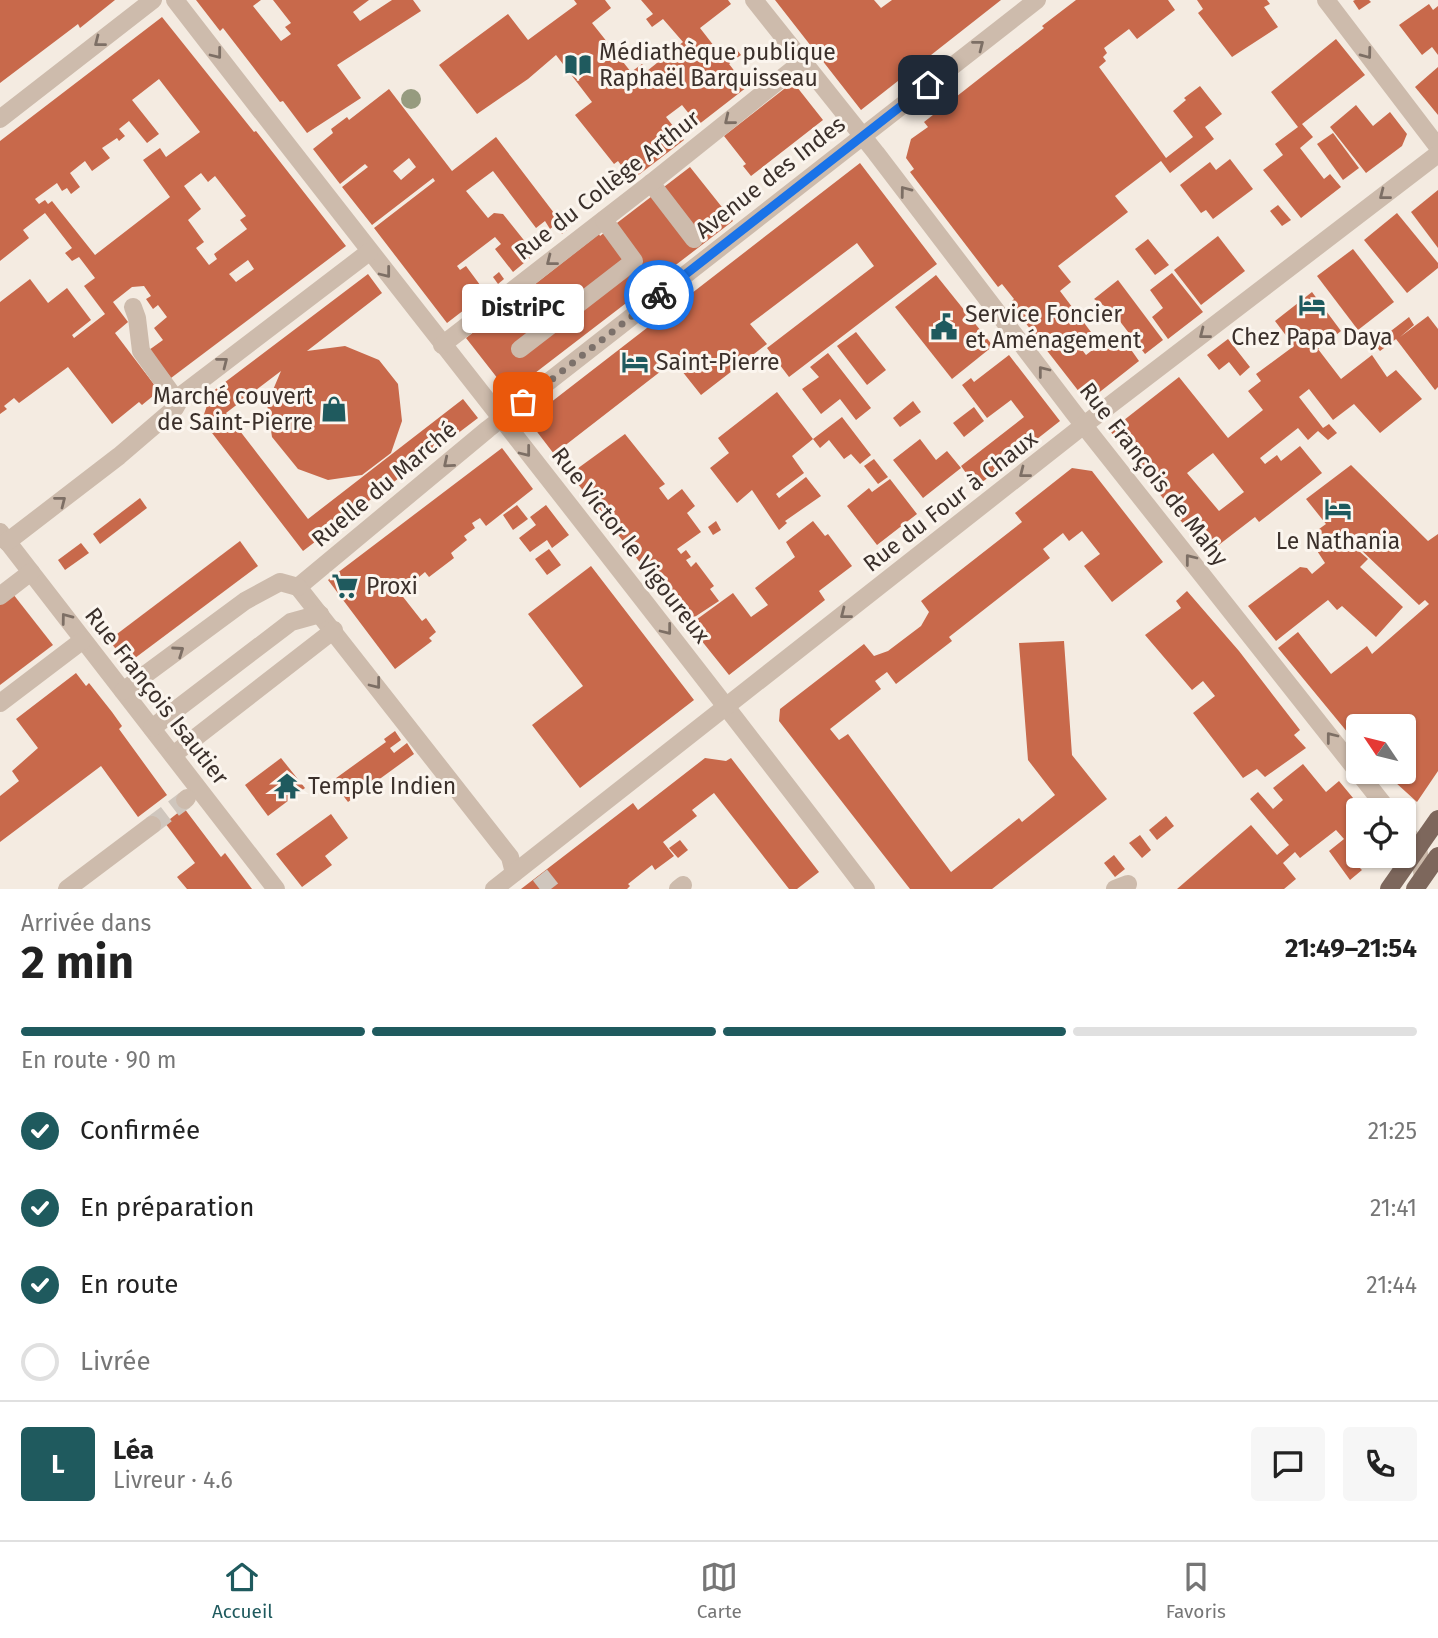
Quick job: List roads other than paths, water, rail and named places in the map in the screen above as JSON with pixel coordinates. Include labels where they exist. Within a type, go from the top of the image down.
[{"type":"main road","points":[[1389,889],[1438,819]]},
{"type":"main road","points":[[1419,883],[1438,856]]},
{"type":"street","points":[[0,118],[153,0]]},
{"type":"street","name":"Rue Victor le Vigoureux","points":[[175,0],[369,252],[728,707],[866,889]]},
{"type":"street","name":"Rue François de Mahy","points":[[754,0],[1379,798]]},
{"type":"street","name":"Avenue des Indes","points":[[501,420],[1037,0]]},
{"type":"street","points":[[1326,0],[1438,147]]},
{"type":"street","name":"Rue du Collège Arthur","points":[[442,345],[802,62]]},
{"type":"street","name":"Rue du Four à Chaux","points":[[494,889],[514,873],[535,868],[728,707],[1084,425],[1438,154]]},
{"type":"street","points":[[650,183],[694,239]]},
{"type":"street","points":[[520,349],[634,261],[604,220]]},
{"type":"street","points":[[4,537],[119,456],[256,336],[369,252]]},
{"type":"street","points":[[134,307],[141,351],[176,405]]},
{"type":"street","name":"Ruelle du Marché","points":[[298,587],[501,420]]},
{"type":"street","name":"Rue François Isautier","points":[[4,537],[276,889]]},
{"type":"street","points":[[0,596],[31,572]]},
{"type":"street","points":[[123,691],[246,601],[280,582],[298,587],[510,857],[514,873]]},
{"type":"street","points":[[152,728],[292,622],[320,614]]},
{"type":"street","points":[[173,755],[334,631]]},
{"type":"street","points":[[0,703],[83,640]]},
{"type":"street","points":[[66,889],[152,825]]},
{"type":"street","points":[[1416,845],[1419,883]]},
{"type":"tunnel","points":[[152,825],[185,800]]},
{"type":"tunnel","points":[[540,875],[551,889]]},
{"type":"place","name":"Médiathèque publique Raphaël Barquisseau","points":[[578,65]]},
{"type":"place","name":"Chez Papa Daya","points":[[1312,305]]},
{"type":"place","name":"Service Foncier et Aménagement","points":[[944,327]]},
{"type":"place","name":"Saint-Pierre","points":[[635,362]]},
{"type":"place","name":"DistriPC","points":[[523,402]]},
{"type":"place","name":"Marché couvert de Saint-Pierre","points":[[334,409]]},
{"type":"place","name":"Le Nathania","points":[[1338,509]]},
{"type":"place","name":"Proxi","points":[[345,586]]},
{"type":"place","name":"Temple Indien","points":[[287,786]]}]
